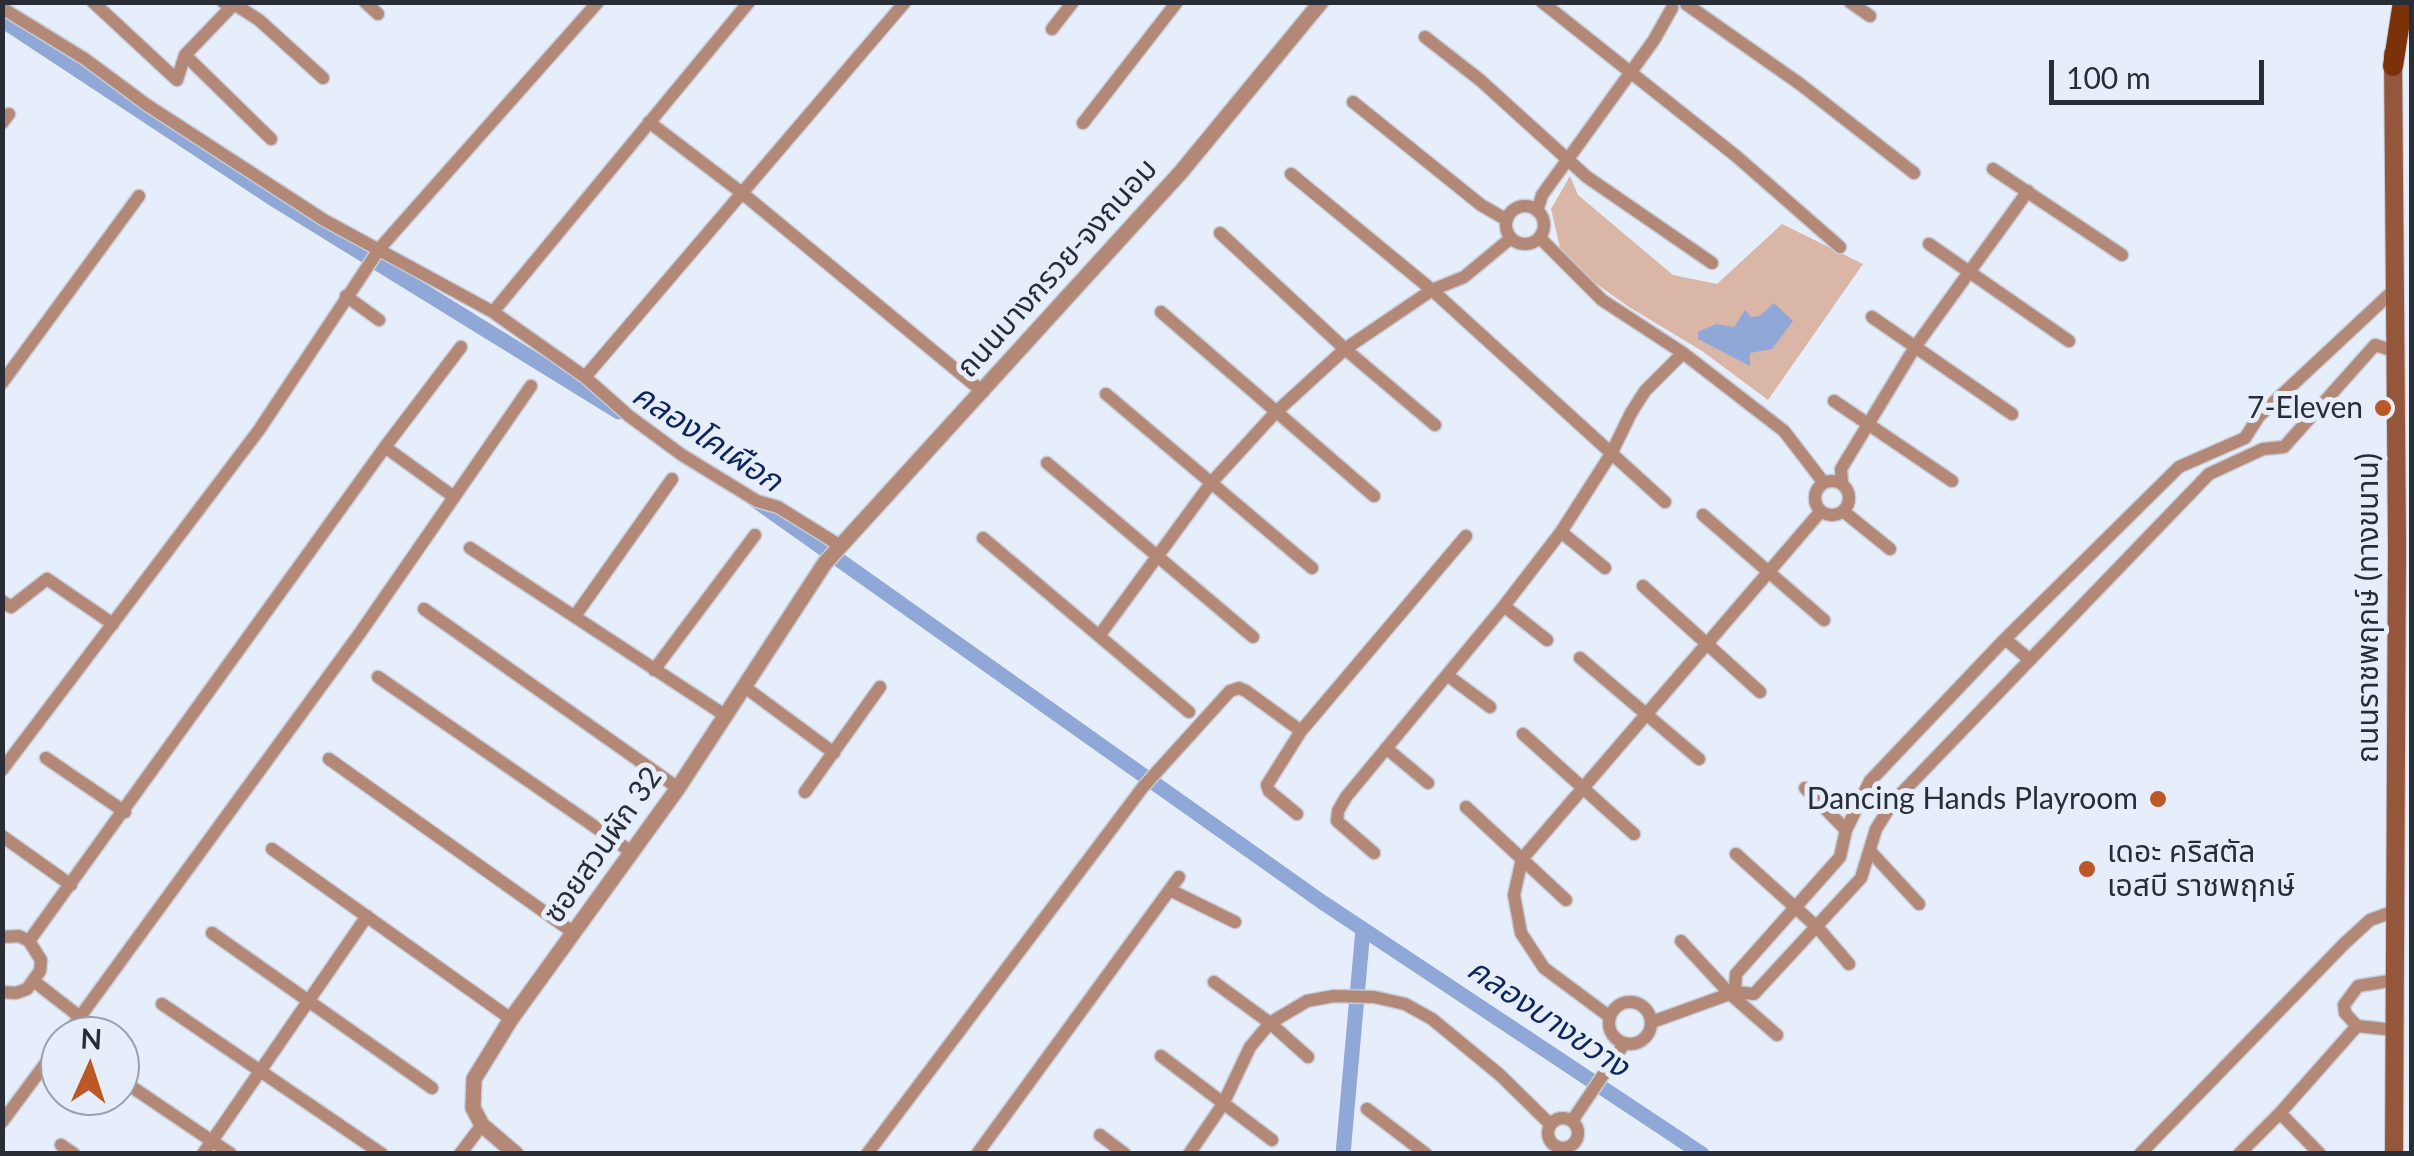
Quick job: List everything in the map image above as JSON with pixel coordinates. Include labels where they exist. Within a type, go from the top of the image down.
[{"type":"main road","name":"ถนนราชพฤกษ์ (ทางขนาน)","points":[[2392,2],[2394,1154]]},
{"type":"main road","points":[[2393,66],[2404,2]]},
{"type":"street","points":[[93,2],[177,80],[185,55],[231,3],[259,20],[323,78]]},
{"type":"street","points":[[365,2],[378,14]]},
{"type":"street","points":[[2,770],[259,430],[378,250],[598,2]]},
{"type":"street","points":[[492,312],[749,2]]},
{"type":"street","points":[[585,377],[906,2]]},
{"type":"street","points":[[1052,29],[1073,2]]},
{"type":"street","points":[[1083,123],[1177,2]]},
{"type":"street","name":"ถนนบางกรวย-จงถนอม","points":[[833,552],[1182,172],[1321,2]]},
{"type":"street","points":[[1542,2],[1780,192],[1840,247]]},
{"type":"street","points":[[1850,2],[1870,16]]},
{"type":"street","points":[[1511,238],[1529,244],[1540,238],[1544,221],[1538,211],[1542,195],[1677,4],[1800,84],[1914,173]]},
{"type":"street","points":[[2,8],[85,59],[260,181],[492,312],[585,377],[682,455],[833,552]]},
{"type":"street","points":[[1425,36],[1480,80],[1566,160],[1712,264]]},
{"type":"street","points":[[185,55],[271,138]]},
{"type":"street","points":[[1352,102],[1481,204],[1507,220],[1511,238]]},
{"type":"street","points":[[650,122],[982,392]]},
{"type":"street","points":[[1993,169],[2122,255]]},
{"type":"street","points":[[1291,174],[1432,290],[1665,502]]},
{"type":"street","points":[[1821,511],[1835,515],[1844,511],[1849,497],[1842,484],[1842,469],[1915,346],[2028,191]]},
{"type":"street","points":[[2,383],[139,196]]},
{"type":"street","points":[[1507,220],[1520,207],[1538,211]]},
{"type":"street","points":[[1220,233],[1435,425]]},
{"type":"street","points":[[1100,636],[1212,483],[1275,412],[1345,348],[1432,290],[1464,277],[1511,238]]},
{"type":"street","points":[[1540,238],[1602,300],[1683,353],[1784,431],[1824,483],[1842,484]]},
{"type":"street","points":[[1929,244],[2069,341]]},
{"type":"street","points":[[1732,993],[1736,974],[1840,857],[1846,830],[1870,781],[2179,466],[2245,438],[2260,416],[2393,291]]},
{"type":"street","points":[[346,296],[379,320]]},
{"type":"street","points":[[1160,312],[1374,496]]},
{"type":"street","points":[[1872,316],[2012,414]]},
{"type":"street","points":[[1572,1120],[1624,1044],[1644,1040],[1652,1022],[1732,993],[1754,994],[1861,878],[1876,830],[1893,802],[2208,474],[2264,449],[2284,447],[2375,346],[2394,350]]},
{"type":"street","points":[[29,941],[385,447],[462,347]]},
{"type":"street","points":[[1374,853],[1343,828],[1338,810],[1561,532],[1611,454],[1631,413],[1646,391],[1683,353]]},
{"type":"street","points":[[35,982],[80,1016],[360,633],[532,386]]},
{"type":"street","points":[[1106,394],[1312,568]]},
{"type":"street","points":[[1834,402],[1952,481]]},
{"type":"street","points":[[385,447],[454,496]]},
{"type":"street","points":[[1047,463],[1253,637]]},
{"type":"street","points":[[574,616],[672,480]]},
{"type":"street","points":[[1821,511],[1815,496],[1824,483]]},
{"type":"street","points":[[1610,1017],[1544,968],[1521,933],[1514,895],[1522,859],[1821,511]]},
{"type":"street","points":[[1844,511],[1890,549]]},
{"type":"street","points":[[1703,515],[1824,620]]},
{"type":"street","points":[[1561,532],[1604,568]]},
{"type":"street","points":[[654,670],[755,535]]},
{"type":"street","points":[[1297,814],[1267,785],[1300,731],[1466,536]]},
{"type":"street","points":[[983,538],[1189,712]]},
{"type":"street","points":[[470,548],[726,716]]},
{"type":"street","name":"ซอยสวนผัก 32","points":[[482,1125],[473,1108],[474,1079],[511,1020],[678,788],[833,552]]},
{"type":"street","points":[[2,601],[11,606],[47,579],[113,624]]},
{"type":"street","points":[[1643,586],[1760,692]]},
{"type":"street","points":[[1504,606],[1547,640]]},
{"type":"street","points":[[424,610],[678,788]]},
{"type":"street","points":[[2006,640],[2029,659]]},
{"type":"street","points":[[1580,658],[1699,759]]},
{"type":"street","points":[[1447,675],[1490,707]]},
{"type":"street","points":[[378,677],[630,851]]},
{"type":"street","points":[[805,792],[880,687]]},
{"type":"street","points":[[746,688],[834,754]]},
{"type":"street","points":[[867,1154],[1143,787],[1230,691],[1239,688],[1300,731]]},
{"type":"street","points":[[1523,734],[1634,834]]},
{"type":"street","points":[[1386,748],[1428,783]]},
{"type":"street","points":[[46,758],[125,812]]},
{"type":"street","points":[[329,759],[574,933]]},
{"type":"street","points":[[1805,788],[1846,830]]},
{"type":"street","points":[[1466,806],[1566,900]]},
{"type":"street","points":[[2,836],[71,885]]},
{"type":"street","points":[[272,849],[511,1020]]},
{"type":"street","points":[[1871,852],[1919,904]]},
{"type":"street","points":[[1736,854],[1818,928],[1849,964]]},
{"type":"street","points":[[978,1154],[1179,877]]},
{"type":"street","points":[[1170,890],[1235,922]]},
{"type":"street","points":[[2140,1154],[2344,944],[2370,920],[2395,911]]},
{"type":"street","points":[[202,1154],[367,916]]},
{"type":"street","points":[[212,933],[432,1088]]},
{"type":"street","points":[[2,937],[19,936],[29,941],[41,960],[35,982],[16,993],[2,992]]},
{"type":"street","points":[[1681,941],[1777,1035]]},
{"type":"street","points":[[2394,1030],[2357,1026],[2345,1013],[2346,998],[2367,982],[2395,980]]},
{"type":"street","points":[[1214,982],[1308,1057]]},
{"type":"street","points":[[1189,1154],[1223,1104],[1250,1047],[1270,1023],[1307,1001],[1334,996],[1405,1004],[1432,1019],[1500,1075],[1550,1124]]},
{"type":"street","points":[[1624,1044],[1612,1036],[1610,1017],[1618,1005],[1633,1002],[1646,1008],[1652,1022]]},
{"type":"street","points":[[162,1004],[382,1154]]},
{"type":"street","points":[[2246,1151],[2357,1026]]},
{"type":"street","points":[[1161,1056],[1272,1140]]},
{"type":"street","points":[[2,1122],[40,1071]]},
{"type":"street","points":[[140,1092],[230,1154]]},
{"type":"street","points":[[1367,1109],[1426,1154]]},
{"type":"street","points":[[2280,1112],[2320,1154]]},
{"type":"street","points":[[1560,1118],[1572,1120],[1578,1130],[1574,1150],[1550,1150],[1550,1124],[1560,1118]]},
{"type":"street","points":[[460,1154],[482,1125],[516,1154]]},
{"type":"street","points":[[1100,1135],[1126,1154]]},
{"type":"street","points":[[61,1145],[74,1154]]},
{"type":"shaded area","points":[[1570,176],[1578,195],[1673,275],[1717,284],[1782,224],[1863,264],[1768,400],[1702,351],[1581,273],[1561,252],[1551,209]]},
{"type":"water","points":[[1774,303],[1793,321],[1772,349],[1750,353],[1750,366],[1698,339],[1698,332],[1716,324],[1734,327],[1745,310],[1751,317],[1760,316]]},
{"type":"waterway","name":"คลองโคเผือก","points":[[2,20],[272,198],[619,412]]},
{"type":"waterway","name":"คลองโคเผือก","points":[[756,501],[1322,902],[1702,1154]]},
{"type":"waterway","points":[[1343,1154],[1363,929]]},
{"type":"place","name":"7-Eleven","points":[[2383,408]]},
{"type":"place","name":"Dancing Hands Playroom","points":[[2158,799]]},
{"type":"place","name":"เดอะ คริสตัล เอสบี ราชพฤกษ์","points":[[2087,869]]},
{"type":"water label","name":"คลองบางขวาง","points":[[1548,1018]]}]
